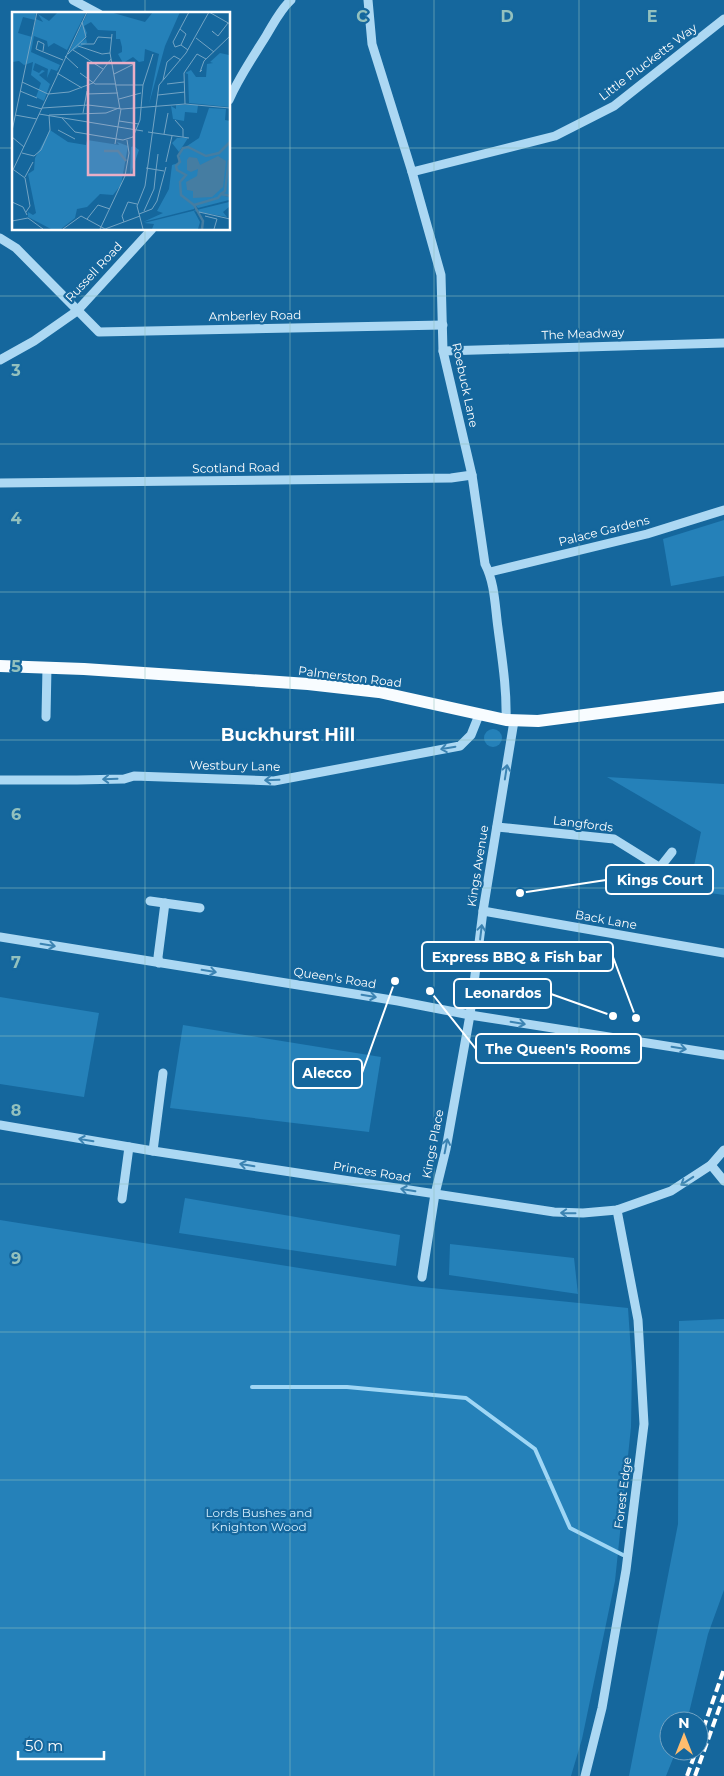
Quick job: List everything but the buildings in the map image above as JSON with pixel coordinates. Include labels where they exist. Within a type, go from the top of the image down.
[{"type":"main road","name":"Palmerston Road","points":[[0,666],[47,667],[280,682],[379,692],[479,715],[510,720],[538,721],[724,697]]},
{"type":"street","points":[[73,0],[96,12]]},
{"type":"street","points":[[232,83],[285,5],[291,0]]},
{"type":"street","name":"Roebuck Lane","points":[[368,0],[372,44],[412,172],[441,275],[443,350],[472,475],[485,564],[490,572],[510,720]]},
{"type":"street","name":"Little Plucketts Way","points":[[412,172],[555,136],[614,106],[724,19]]},
{"type":"street","name":"Russell Road","points":[[0,360],[34,341],[77,311],[151,230]]},
{"type":"street","name":"Amberley Road","points":[[0,238],[16,248],[98,332],[443,325]]},
{"type":"street","name":"The Meadway","points":[[443,350],[724,343]]},
{"type":"street","name":"Scotland Road","points":[[0,483],[451,478],[472,475]]},
{"type":"street","name":"Palace Gardens","points":[[490,572],[647,534],[724,510]]},
{"type":"street","points":[[46,717],[47,667]]},
{"type":"street","name":"Westbury Lane","points":[[0,780],[124,779],[134,776],[274,781],[460,746],[471,735],[479,715]]},
{"type":"street","name":"Kings Avenue","points":[[470,1015],[510,720]]},
{"type":"street","name":"Langfords","points":[[497,827],[614,840],[659,868]]},
{"type":"street","points":[[650,880],[672,852]]},
{"type":"street","points":[[150,900],[200,908]]},
{"type":"street","points":[[159,963],[158,956],[164,903]]},
{"type":"street","name":"Back Lane","points":[[483,911],[724,953]]},
{"type":"street","name":"Queen's Road","points":[[0,938],[724,1055]]},
{"type":"street","name":"Kings Place","points":[[422,1277],[435,1194],[446,1149],[470,1015]]},
{"type":"street","points":[[153,1151],[163,1073]]},
{"type":"street","name":"Princes Road","points":[[0,1126],[554,1212],[583,1213],[617,1210],[671,1191],[711,1165],[724,1150]]},
{"type":"street","points":[[122,1198],[129,1147]]},
{"type":"street","points":[[711,1165],[724,1181]]},
{"type":"street","name":"Forest Edge","points":[[585,1776],[602,1708],[624,1579],[644,1424],[638,1320],[617,1210]]},
{"type":"green space","points":[[724,520],[724,576],[671,586],[663,539]]},
{"type":"green space","points":[[489,729],[497,729],[502,734],[500,745],[489,747],[484,742],[484,734]]},
{"type":"green space","points":[[607,777],[724,784],[724,895],[689,890],[701,832]]},
{"type":"green space","points":[[0,997],[99,1013],[84,1097],[0,1084]]},
{"type":"green space","points":[[183,1025],[381,1057],[369,1132],[170,1108]]},
{"type":"green space","points":[[185,1198],[400,1235],[396,1266],[179,1233]]},
{"type":"green space","name":"Lords Bushes and Knighton Wood","points":[[0,1220],[412,1286],[628,1308],[632,1367],[631,1427],[615,1581],[582,1739],[571,1776],[0,1776]]},
{"type":"green space","points":[[450,1244],[574,1258],[578,1294],[449,1275]]},
{"type":"green space","points":[[724,1319],[724,1590],[708,1634],[689,1711],[659,1711],[659,1761],[672,1761],[666,1776],[629,1776],[678,1524],[679,1321]]},
{"type":"waterway","points":[[252,1387],[347,1387],[466,1398],[535,1449],[570,1528],[623,1555]]},
{"type":"railway","points":[[709,1712],[724,1669]]},
{"type":"railway","points":[[695,1776],[724,1695]]},
{"type":"railway","points":[[687,1776],[692,1761]]},
{"type":"place","name":"Kings Court","points":[[520,893]]},
{"type":"place","name":"Alecco","points":[[395,981]]},
{"type":"place","name":"The Queen's Rooms","points":[[430,991]]},
{"type":"place","name":"Leonardos","points":[[613,1016]]},
{"type":"place","name":"Express BBQ & Fish bar","points":[[636,1018]]},
{"type":"district","name":"Buckhurst Hill","points":[[288,735]]}]
